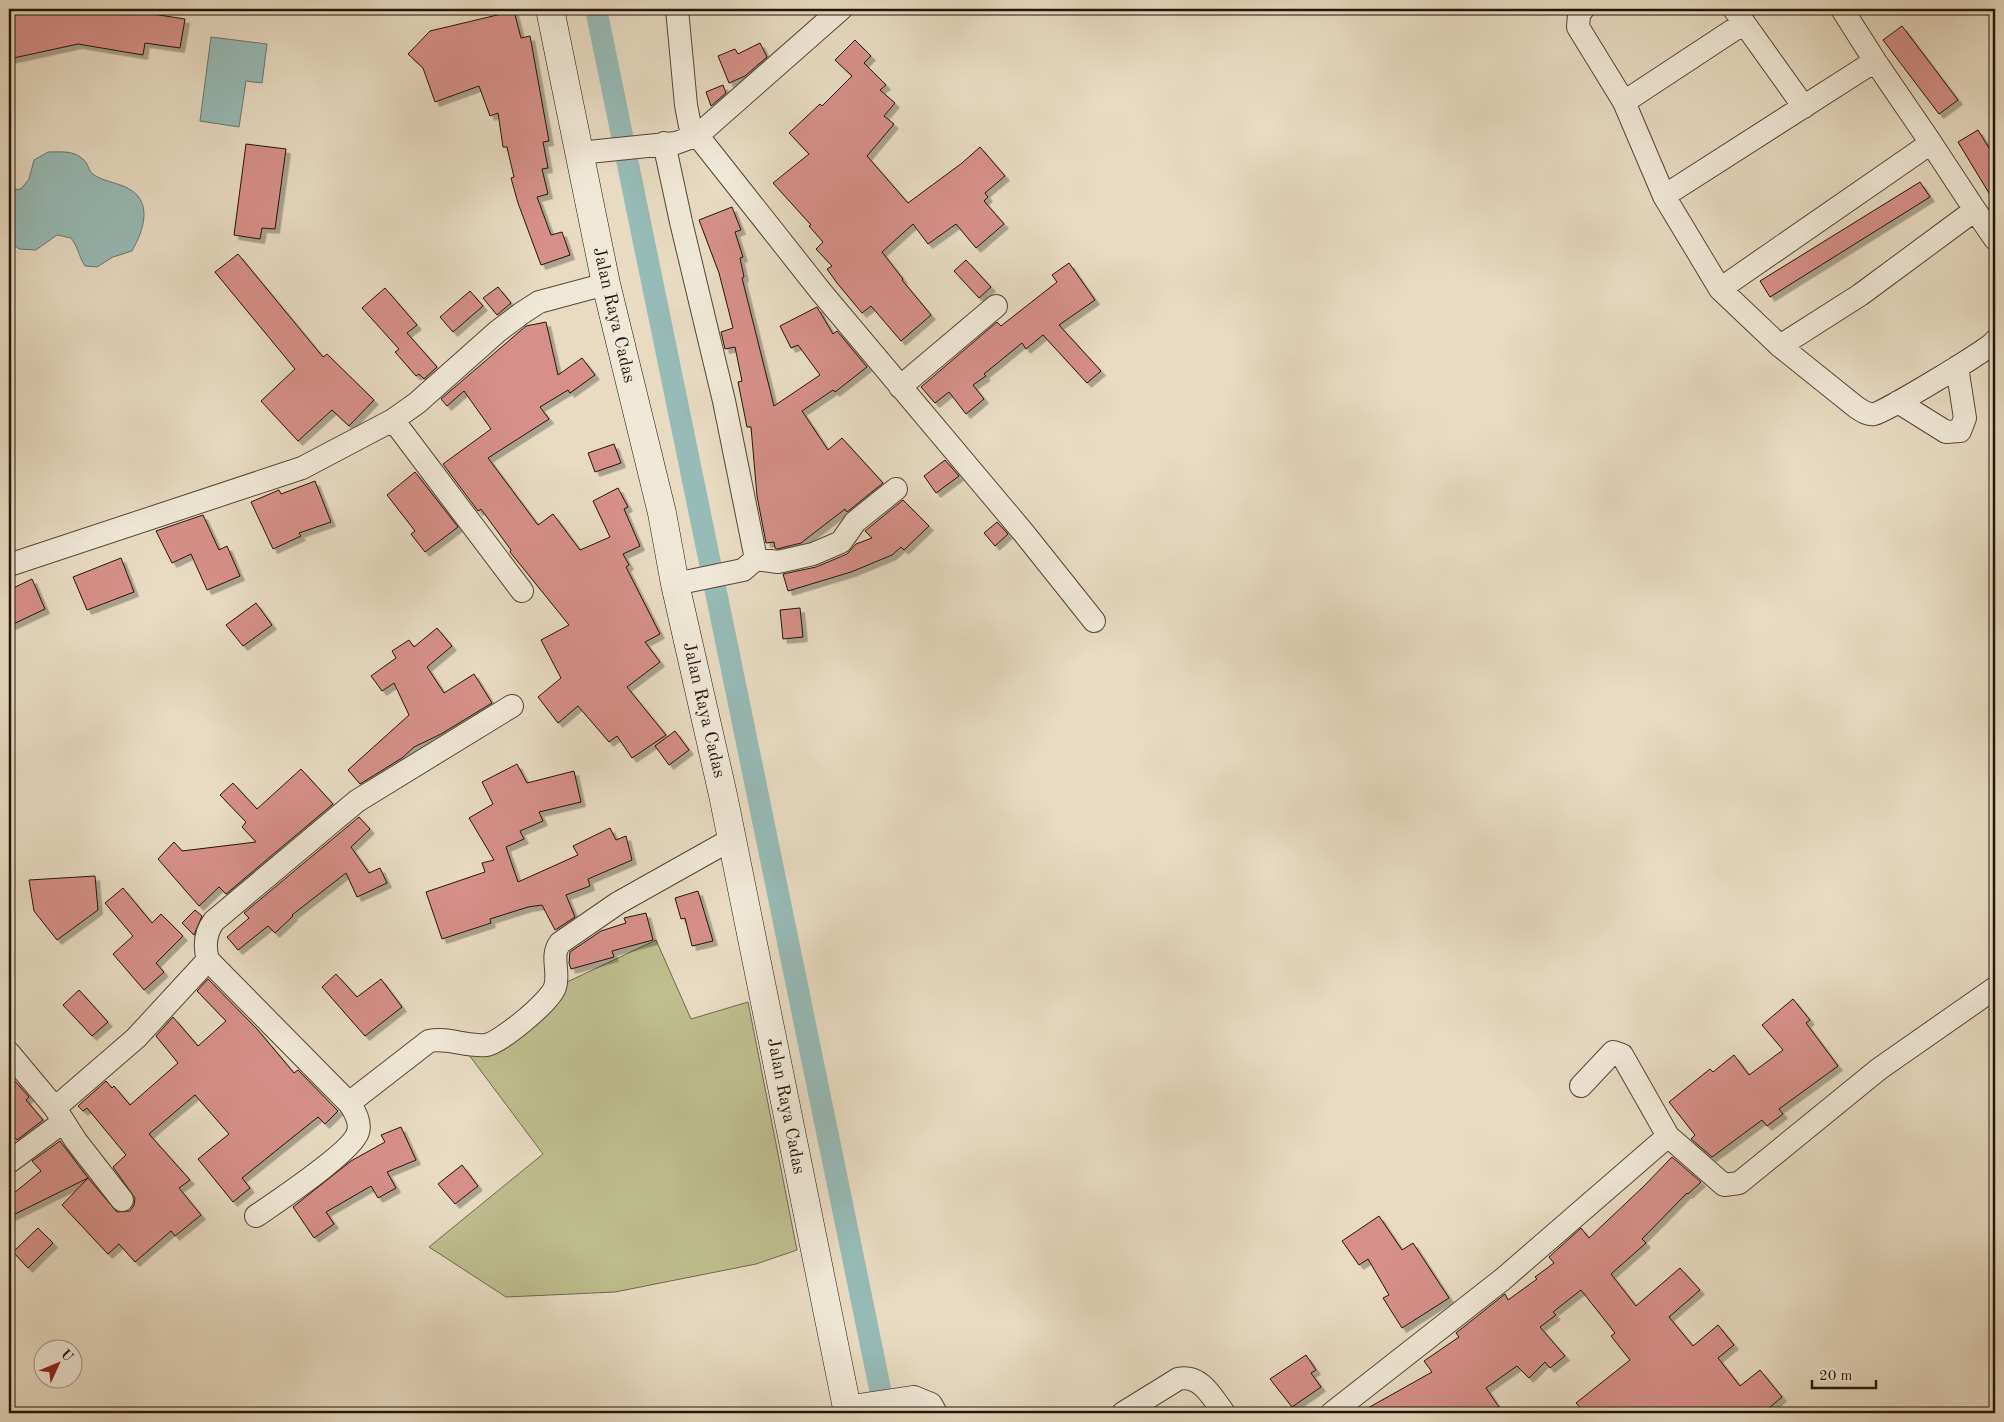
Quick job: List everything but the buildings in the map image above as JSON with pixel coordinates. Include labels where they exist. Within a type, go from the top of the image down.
[{"type":"street","name":"Jalan Raya Cadas","points":[[550,9],[587,153],[606,284],[662,513],[683,582],[732,839],[851,1409]]},
{"type":"street","points":[[677,9],[688,119],[698,136],[900,387],[1017,524],[1094,621]]},
{"type":"street","points":[[587,153],[665,143],[698,136],[842,9]]},
{"type":"street","points":[[1583,9],[1579,15],[1578,27],[1624,102],[1664,196],[1720,289],[1780,346],[1865,413],[1876,414],[1957,367],[1995,341]]},
{"type":"street","points":[[1842,9],[1995,239]]},
{"type":"street","points":[[1624,102],[1739,16],[1804,107]]},
{"type":"street","points":[[1664,196],[1875,61]]},
{"type":"street","points":[[665,143],[680,222],[724,401],[749,564]]},
{"type":"street","points":[[1720,289],[1931,143]]},
{"type":"street","points":[[1780,346],[1860,296],[1975,210]]},
{"type":"street","points":[[9,565],[302,468],[393,420],[417,403],[498,331],[539,302],[606,284]]},
{"type":"street","points":[[900,387],[996,306]]},
{"type":"street","points":[[1898,402],[1946,432],[1960,432],[1965,418],[1957,367]]},
{"type":"street","points":[[393,420],[522,591]]},
{"type":"street","points":[[683,582],[749,564],[778,562],[813,554],[841,542],[855,522],[896,489]]},
{"type":"street","points":[[256,1216],[329,1162],[355,1138],[358,1132],[358,1120],[349,1103],[208,960],[206,942],[209,928],[214,921],[357,801],[512,706]]},
{"type":"street","points":[[349,1103],[429,1040],[440,1039],[482,1045],[494,1042],[552,995],[557,977],[555,951],[560,943],[618,903],[732,839]]},
{"type":"street","points":[[9,1162],[136,1038],[208,960]]},
{"type":"street","points":[[1581,1086],[1613,1052],[1622,1055],[1668,1136],[1724,1185],[1739,1183],[1878,1069],[1995,988]]},
{"type":"street","points":[[9,1053],[59,1115],[122,1200]]},
{"type":"street","points":[[1332,1413],[1503,1279],[1668,1136]]},
{"type":"street","points":[[1123,1413],[1178,1379],[1186,1377],[1204,1386],[1224,1413]]},
{"type":"street","points":[[851,1409],[914,1397],[931,1404],[936,1413]]},
{"type":"green space","points":[[656,940],[691,1019],[748,1002],[797,1250],[756,1264],[615,1292],[506,1297],[429,1247],[543,1154],[469,1055],[546,992]]},
{"type":"water","points":[[211,37],[267,44],[262,83],[246,81],[239,127],[200,121]]},
{"type":"water","points":[[48,152],[67,152],[80,157],[94,175],[133,191],[139,198],[143,206],[143,223],[132,251],[113,257],[97,267],[85,266],[71,238],[57,235],[36,250],[19,249],[9,240],[9,190],[21,189],[29,179],[34,160]]},
{"type":"waterway","points":[[596,9],[885,1413]]}]
